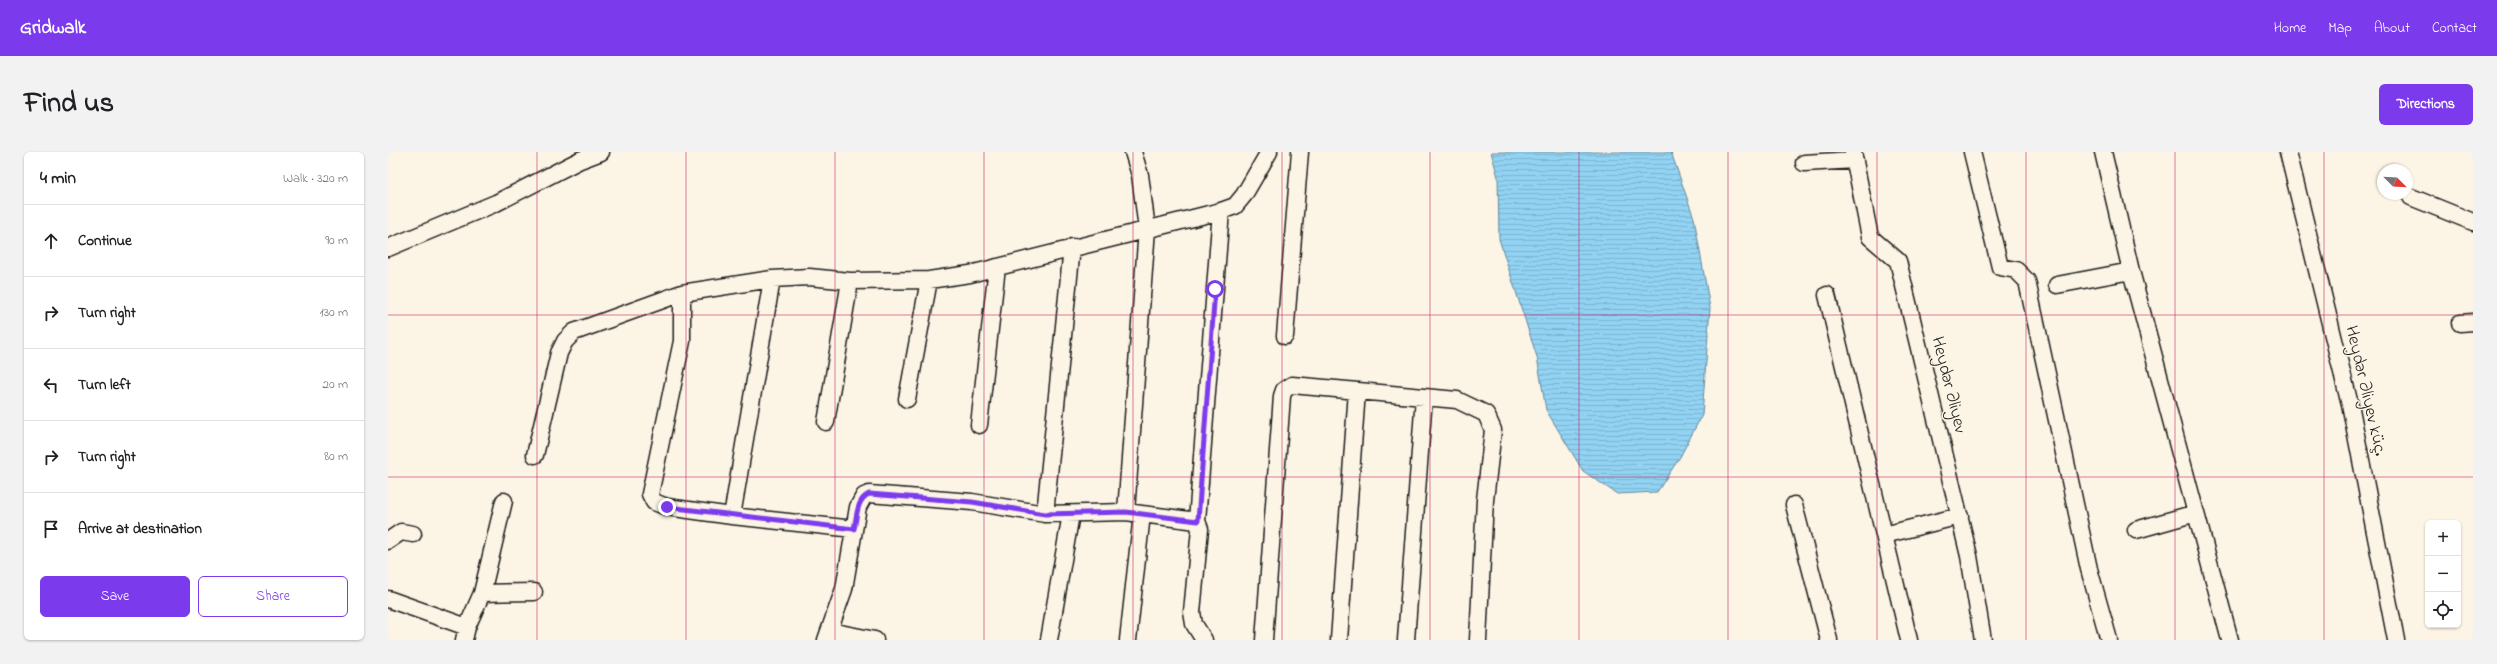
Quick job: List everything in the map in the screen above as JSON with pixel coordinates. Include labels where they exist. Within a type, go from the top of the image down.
[{"type":"street","points":[[388,248],[496,203],[580,160],[601,152]]},
{"type":"street","points":[[1128,640],[1147,229],[1140,175],[1133,152]]},
{"type":"street","points":[[535,455],[559,352],[564,341],[574,332],[682,293],[772,279],[809,277],[850,281],[928,280],[970,274],[1072,247],[1221,211],[1235,206],[1244,196],[1269,152]]},
{"type":"street","points":[[1285,336],[1300,152]]},
{"type":"street","points":[[1972,152],[2000,267],[2016,270],[2026,281],[2089,569],[2109,640]]},
{"type":"street","points":[[2103,152],[2131,272],[2230,640]]},
{"type":"street","name":"Heydər Əliyev küç.","points":[[2288,152],[2351,409],[2396,640]]},
{"type":"street","points":[[1804,163],[1854,156]]},
{"type":"street","name":"Heydər Əliyev","points":[[1854,156],[1870,237],[1898,261],[1969,556],[1983,640]]},
{"type":"street","points":[[2413,198],[2473,222]]},
{"type":"street","points":[[1204,640],[1194,624],[1192,612],[1200,528],[1198,521],[1221,211]]},
{"type":"street","points":[[1045,514],[1072,247]]},
{"type":"street","points":[[979,425],[996,267]]},
{"type":"street","points":[[2057,285],[2131,272]]},
{"type":"street","points":[[732,516],[772,279]]},
{"type":"street","points":[[907,399],[928,280]]},
{"type":"street","points":[[826,422],[850,281]]},
{"type":"street","points":[[682,293],[682,341],[650,494],[654,502],[667,507],[732,516],[854,529]]},
{"type":"street","points":[[1827,295],[1909,640]]},
{"type":"street","points":[[1264,640],[1282,396],[1284,390],[1292,385],[1457,400],[1486,414],[1493,430],[1485,500],[1478,640]]},
{"type":"street","points":[[1339,640],[1357,391]]},
{"type":"street","points":[[1406,640],[1424,397]]},
{"type":"street","points":[[875,640],[828,635],[844,589],[858,507],[864,496],[869,494],[972,502],[1045,514],[1134,513],[1198,521]]},
{"type":"street","points":[[388,599],[466,633],[482,593],[504,501]]},
{"type":"street","points":[[1794,505],[1829,640]]},
{"type":"street","points":[[2136,530],[2196,513]]},
{"type":"street","points":[[1049,640],[1071,514]]},
{"type":"street","points":[[1884,536],[1960,516]]},
{"type":"street","points":[[388,541],[401,532],[413,534]]},
{"type":"street","points":[[482,593],[534,592]]},
{"type":"water","points":[[1491,152],[1671,152],[1694,218],[1710,308],[1702,415],[1680,457],[1657,492],[1617,494],[1583,471],[1546,410],[1537,357],[1499,239],[1498,177]]},
{"type":"route","points":[[667,507],[732,516],[854,529],[858,507],[864,496],[869,494],[972,502],[1045,514],[1126,512],[1198,521],[1215,289]]}]
